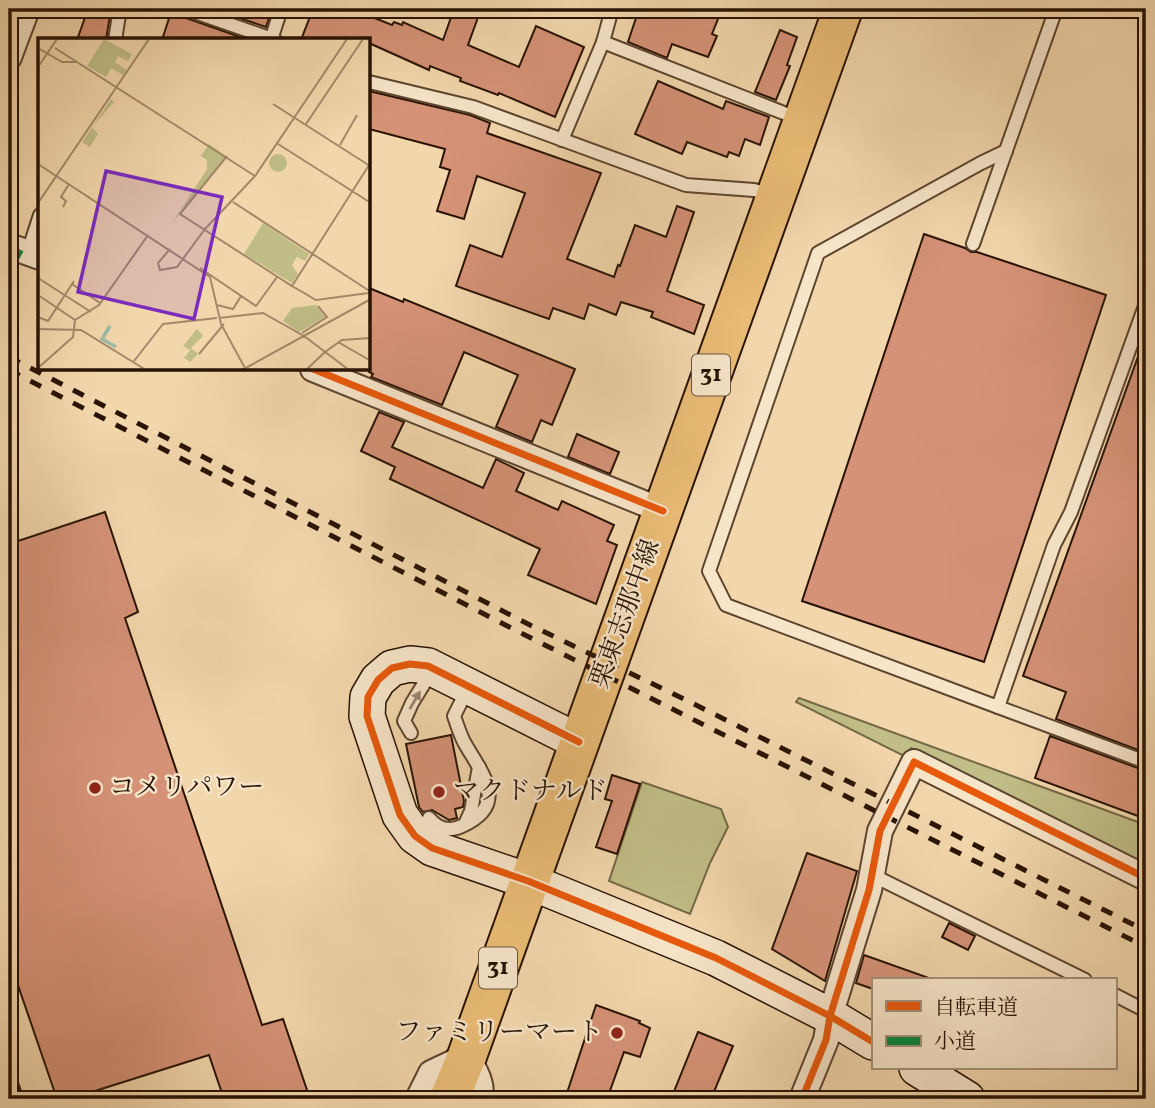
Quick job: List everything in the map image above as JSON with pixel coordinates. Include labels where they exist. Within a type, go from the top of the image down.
[{"type":"main road","name":"栗東志那中線","points":[[449,1099],[467,1056],[843,9]]},
{"type":"street","points":[[9,57],[27,9]]},
{"type":"street","points":[[318,371],[663,511]]},
{"type":"street","points":[[579,741],[433,669],[410,664],[392,668],[378,680],[368,697],[367,716],[400,815],[415,836],[432,848],[528,881],[716,958],[830,1016],[872,1041]]},
{"type":"street","points":[[802,1099],[826,1040],[830,1016],[872,875],[880,831],[914,762],[1146,878]]},
{"type":"street","points":[[418,1099],[431,1073],[467,1056],[478,1076],[482,1094],[480,1099]]},
{"type":"street","points":[[921,1070],[967,1099]]},
{"type":"lane","points":[[115,38],[120,9]]},
{"type":"lane","points":[[186,9],[269,38]]},
{"type":"lane","points":[[272,38],[281,9]]},
{"type":"lane","points":[[562,140],[603,41],[612,9]]},
{"type":"lane","points":[[973,244],[1056,9]]},
{"type":"lane","points":[[603,41],[802,121]]},
{"type":"lane","points":[[371,82],[473,107],[686,185],[754,190],[775,196]]},
{"type":"lane","points":[[1006,151],[818,253],[709,571],[726,605],[1146,762]]},
{"type":"lane","points":[[26,251],[38,220]]},
{"type":"lane","points":[[998,707],[1054,545],[1071,512],[1146,303]]},
{"type":"lane","points":[[411,733],[404,721],[433,669]]},
{"type":"lane","points":[[429,818],[447,830],[471,823],[485,811],[490,794],[485,777],[462,739],[454,716],[469,687]]},
{"type":"lane","points":[[872,875],[1081,978]]},
{"type":"lane","points":[[1116,996],[1146,1011]]},
{"type":"shaded area","points":[[799,698],[1146,825],[1146,867],[911,748],[906,757],[796,702]]},
{"type":"shaded area","points":[[642,782],[721,809],[728,827],[690,914],[609,881]]},
{"type":"building","points":[[88,9],[111,9],[106,38],[78,38]]},
{"type":"building","points":[[172,9],[177,9],[183,17],[243,38],[163,38]]},
{"type":"building","points":[[212,9],[272,9],[266,27]]},
{"type":"building","points":[[313,9],[342,18],[346,9],[352,9],[392,25],[394,22],[402,25],[403,22],[443,40],[454,9],[481,9],[468,45],[519,67],[536,26],[584,47],[555,117],[499,93],[498,95],[460,81],[461,78],[430,66],[429,70],[371,44],[371,38],[302,38]]},
{"type":"building","points":[[639,9],[678,9],[693,14],[695,9],[722,9],[712,34],[717,36],[708,57],[672,44],[667,58],[628,42]]},
{"type":"building","points":[[780,30],[797,37],[787,65],[790,66],[776,100],[755,92]]},
{"type":"building","points":[[658,81],[723,109],[726,101],[769,117],[760,145],[745,139],[739,156],[729,152],[727,157],[687,142],[682,154],[635,134]]},
{"type":"building","points":[[371,91],[470,115],[490,123],[487,133],[601,173],[567,259],[614,277],[635,225],[666,237],[677,206],[694,212],[667,291],[704,305],[694,334],[651,317],[653,312],[621,302],[616,315],[589,304],[584,319],[553,308],[549,319],[456,286],[470,245],[502,257],[525,193],[477,176],[464,219],[437,211],[450,170],[440,167],[445,149],[371,130]]},
{"type":"building","points":[[924,234],[971,252],[1106,295],[984,662],[802,601]]},
{"type":"building","points":[[371,289],[403,302],[404,299],[575,369],[552,425],[541,420],[532,442],[496,427],[518,375],[464,352],[442,405],[371,377],[373,374],[369,372]]},
{"type":"building","points":[[1144,340],[1146,753],[1056,719],[1066,692],[1023,676]]},
{"type":"building","points":[[379,412],[404,422],[392,447],[483,488],[496,459],[524,473],[516,491],[558,510],[562,501],[614,525],[607,541],[617,545],[596,604],[528,575],[540,549],[390,479],[395,467],[361,451]]},
{"type":"building","points":[[577,434],[619,452],[610,474],[568,457]]},
{"type":"building","name":"コメリパワー","points":[[105,512],[138,612],[125,618],[262,1025],[283,1019],[310,1099],[224,1099],[209,1055],[95,1091],[98,1099],[57,1099],[9,959],[9,544]]},
{"type":"building","name":"マクドナルド","points":[[451,735],[464,801],[463,807],[455,809],[457,818],[449,820],[432,810],[423,812],[419,807],[406,744]]},
{"type":"building","points":[[1050,736],[1146,771],[1146,819],[1035,778]]},
{"type":"building","points":[[612,775],[640,784],[617,854],[596,847],[612,801],[605,799]]},
{"type":"building","points":[[807,853],[857,871],[825,981],[772,949]]},
{"type":"building","points":[[949,923],[975,936],[968,950],[942,937]]},
{"type":"building","points":[[864,955],[929,978],[872,978],[872,989],[856,983]]},
{"type":"building","points":[[596,1005],[640,1021],[639,1023],[650,1028],[640,1057],[624,1052],[607,1099],[565,1099]]},
{"type":"building","points":[[698,1032],[733,1046],[711,1099],[671,1099]]},
{"type":"railway","points":[[9,357],[530,625],[684,699],[1146,931]]},
{"type":"railway","points":[[9,370],[525,635],[1146,947]]},
{"type":"railway","points":[[9,1060],[22,1099]]},
{"type":"marked path","points":[[9,272],[22,249]]},
{"type":"cycle path","points":[[318,371],[663,511]]},
{"type":"cycle path","points":[[579,742],[428,666],[410,664],[392,668],[378,680],[368,697],[367,716],[400,815],[415,836],[432,848],[528,881],[716,958],[830,1016],[872,1041]]},
{"type":"cycle path","points":[[802,1099],[826,1040],[830,1016],[869,890],[880,831],[914,762],[1146,878]]},
{"type":"place","name":"コメリパワー","points":[[95,788]]},
{"type":"place","name":"マクドナルド","points":[[439,792]]},
{"type":"place","name":"ファミリーマート","points":[[617,1033]]}]
